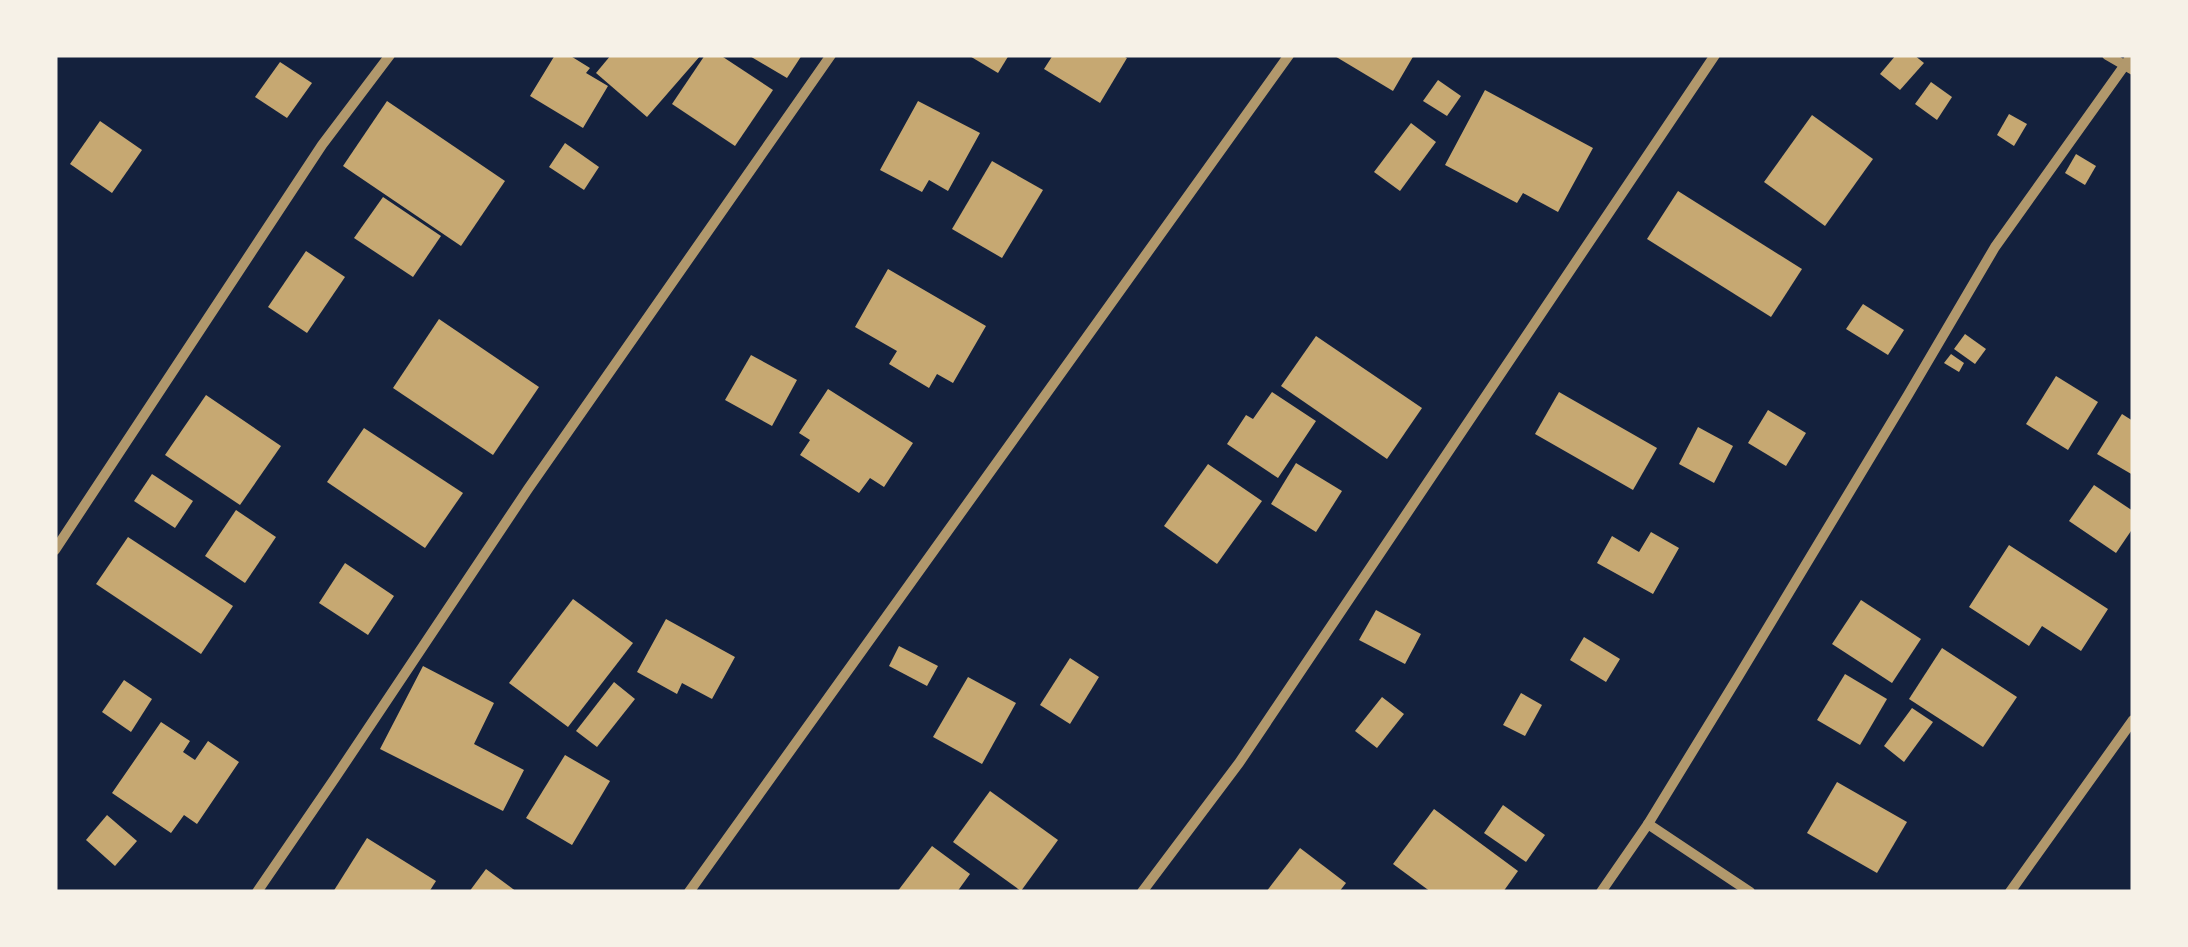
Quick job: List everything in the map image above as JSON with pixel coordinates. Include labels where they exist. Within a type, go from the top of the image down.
[{"type":"street","points":[[55,550],[322,145],[390,55]]},
{"type":"street","points":[[257,892],[528,489],[831,55]]},
{"type":"street","points":[[689,892],[1289,55]]},
{"type":"street","points":[[1142,892],[1239,763],[1715,55]]},
{"type":"street","points":[[2107,55],[2128,68]]},
{"type":"street","points":[[1601,892],[1648,824],[1995,247],[2128,68],[2132,55]]},
{"type":"street","points":[[2010,892],[2133,720]]},
{"type":"street","points":[[1648,824],[1750,892]]},
{"type":"building","points":[[555,55],[569,55],[590,68],[586,73],[608,86],[583,128],[530,96]]},
{"type":"building","points":[[611,55],[701,55],[647,117],[596,73]]},
{"type":"building","points":[[705,55],[720,55],[773,90],[735,146],[672,104]]},
{"type":"building","points":[[748,55],[802,55],[787,78]]},
{"type":"building","points":[[968,55],[1009,55],[998,73]]},
{"type":"building","points":[[1053,55],[1127,58],[1100,103],[1044,69]]},
{"type":"building","points":[[1333,55],[1414,55],[1393,91]]},
{"type":"building","points":[[1896,55],[1914,55],[1924,63],[1900,90],[1880,74]]},
{"type":"building","points":[[280,62],[312,83],[287,118],[255,97]]},
{"type":"building","points":[[1438,80],[1461,96],[1447,116],[1423,101]]},
{"type":"building","points":[[1931,82],[1952,97],[1937,120],[1915,104]]},
{"type":"building","points":[[1485,90],[1593,148],[1558,212],[1523,193],[1517,203],[1445,165]]},
{"type":"building","points":[[387,101],[505,181],[461,246],[343,166]]},
{"type":"building","points":[[918,101],[980,133],[948,191],[929,180],[922,192],[880,170]]},
{"type":"building","points":[[2009,114],[2027,124],[2014,146],[1997,135]]},
{"type":"building","points":[[1812,115],[1873,159],[1825,226],[1764,182]]},
{"type":"building","points":[[100,121],[142,150],[112,193],[70,164]]},
{"type":"building","points":[[1411,123],[1436,142],[1400,191],[1374,172]]},
{"type":"building","points":[[565,143],[599,167],[584,190],[549,167]]},
{"type":"building","points":[[2076,154],[2096,166],[2085,185],[2065,173]]},
{"type":"building","points":[[992,161],[1043,190],[1002,258],[952,229]]},
{"type":"building","points":[[1678,191],[1802,269],[1771,317],[1647,239]]},
{"type":"building","points":[[383,197],[441,236],[413,277],[354,238]]},
{"type":"building","points":[[306,251],[345,277],[307,333],[268,307]]},
{"type":"building","points":[[888,269],[986,326],[953,383],[937,374],[929,388],[889,364],[897,351],[855,327]]},
{"type":"building","points":[[1863,304],[1904,330],[1888,355],[1846,329]]},
{"type":"building","points":[[439,319],[539,387],[493,455],[393,388]]},
{"type":"building","points":[[1965,334],[1986,349],[1975,364],[1954,349]]},
{"type":"building","points":[[1316,336],[1422,408],[1387,459],[1281,386]]},
{"type":"building","points":[[1951,354],[1964,363],[1959,372],[1944,363]]},
{"type":"building","points":[[751,355],[797,380],[772,426],[725,400]]},
{"type":"building","points":[[2056,376],[2098,402],[2068,450],[2026,424]]},
{"type":"building","points":[[828,389],[913,443],[884,487],[870,478],[859,493],[800,455],[810,440],[799,433]]},
{"type":"building","points":[[1272,392],[1316,421],[1278,478],[1227,444],[1246,415],[1253,419]]},
{"type":"building","points":[[1559,392],[1657,448],[1633,490],[1535,434]]},
{"type":"building","points":[[206,395],[281,446],[240,505],[165,455]]},
{"type":"building","points":[[1768,410],[1806,433],[1786,466],[1748,443]]},
{"type":"building","points":[[2122,414],[2133,421],[2133,475],[2097,454]]},
{"type":"building","points":[[1698,427],[1733,446],[1714,483],[1679,464]]},
{"type":"building","points":[[364,428],[463,493],[425,548],[327,482]]},
{"type":"building","points":[[1296,463],[1342,491],[1316,532],[1271,504]]},
{"type":"building","points":[[1208,464],[1262,501],[1217,564],[1164,526]]},
{"type":"building","points":[[152,474],[193,501],[175,528],[134,501]]},
{"type":"building","points":[[2094,485],[2133,511],[2133,528],[2116,553],[2069,521]]},
{"type":"building","points":[[236,510],[276,537],[245,583],[205,556]]},
{"type":"building","points":[[1651,532],[1679,548],[1653,594],[1597,563],[1612,536],[1639,552]]},
{"type":"building","points":[[128,537],[233,606],[201,654],[96,584]]},
{"type":"building","points":[[2009,545],[2108,609],[2081,651],[2042,626],[2029,646],[1969,607]]},
{"type":"building","points":[[345,563],[394,596],[368,635],[319,603]]},
{"type":"building","points":[[573,599],[633,643],[568,727],[509,683]]},
{"type":"building","points":[[1861,600],[1921,639],[1892,683],[1832,644]]},
{"type":"building","points":[[1376,610],[1421,634],[1405,664],[1359,640]]},
{"type":"building","points":[[666,619],[735,657],[712,699],[682,683],[677,694],[637,672]]},
{"type":"building","points":[[1584,637],[1620,659],[1606,682],[1570,660]]},
{"type":"building","points":[[899,646],[938,666],[927,686],[889,666]]},
{"type":"building","points":[[1942,648],[2017,697],[1983,747],[1909,699]]},
{"type":"building","points":[[1070,658],[1099,677],[1070,724],[1040,705]]},
{"type":"building","points":[[423,666],[494,703],[474,744],[524,770],[503,811],[380,749]]},
{"type":"building","points":[[1845,674],[1887,699],[1860,745],[1817,720]]},
{"type":"building","points":[[968,677],[1016,703],[982,764],[933,737]]},
{"type":"building","points":[[124,680],[152,699],[131,732],[102,712]]},
{"type":"building","points":[[614,682],[635,699],[597,747],[576,731]]},
{"type":"building","points":[[1521,693],[1542,705],[1525,736],[1503,725]]},
{"type":"building","points":[[1382,697],[1404,714],[1377,748],[1355,731]]},
{"type":"building","points":[[1912,708],[1933,722],[1904,762],[1884,746]]},
{"type":"building","points":[[161,722],[190,741],[183,752],[195,760],[208,741],[239,762],[197,824],[184,815],[171,833],[112,793]]},
{"type":"building","points":[[565,755],[610,781],[572,845],[526,818]]},
{"type":"building","points":[[1837,782],[1907,822],[1877,873],[1807,833]]},
{"type":"building","points":[[990,791],[1058,840],[1021,891],[953,842]]},
{"type":"building","points":[[1503,805],[1545,835],[1526,862],[1484,833]]},
{"type":"building","points":[[1434,809],[1518,871],[1503,892],[1431,892],[1393,864]]},
{"type":"building","points":[[107,815],[137,841],[115,866],[86,840]]},
{"type":"building","points":[[367,838],[436,881],[429,892],[333,892]]},
{"type":"building","points":[[932,846],[970,874],[957,892],[897,892]]},
{"type":"building","points":[[1300,848],[1346,883],[1339,892],[1266,892]]},
{"type":"building","points":[[486,869],[517,892],[469,892]]}]
